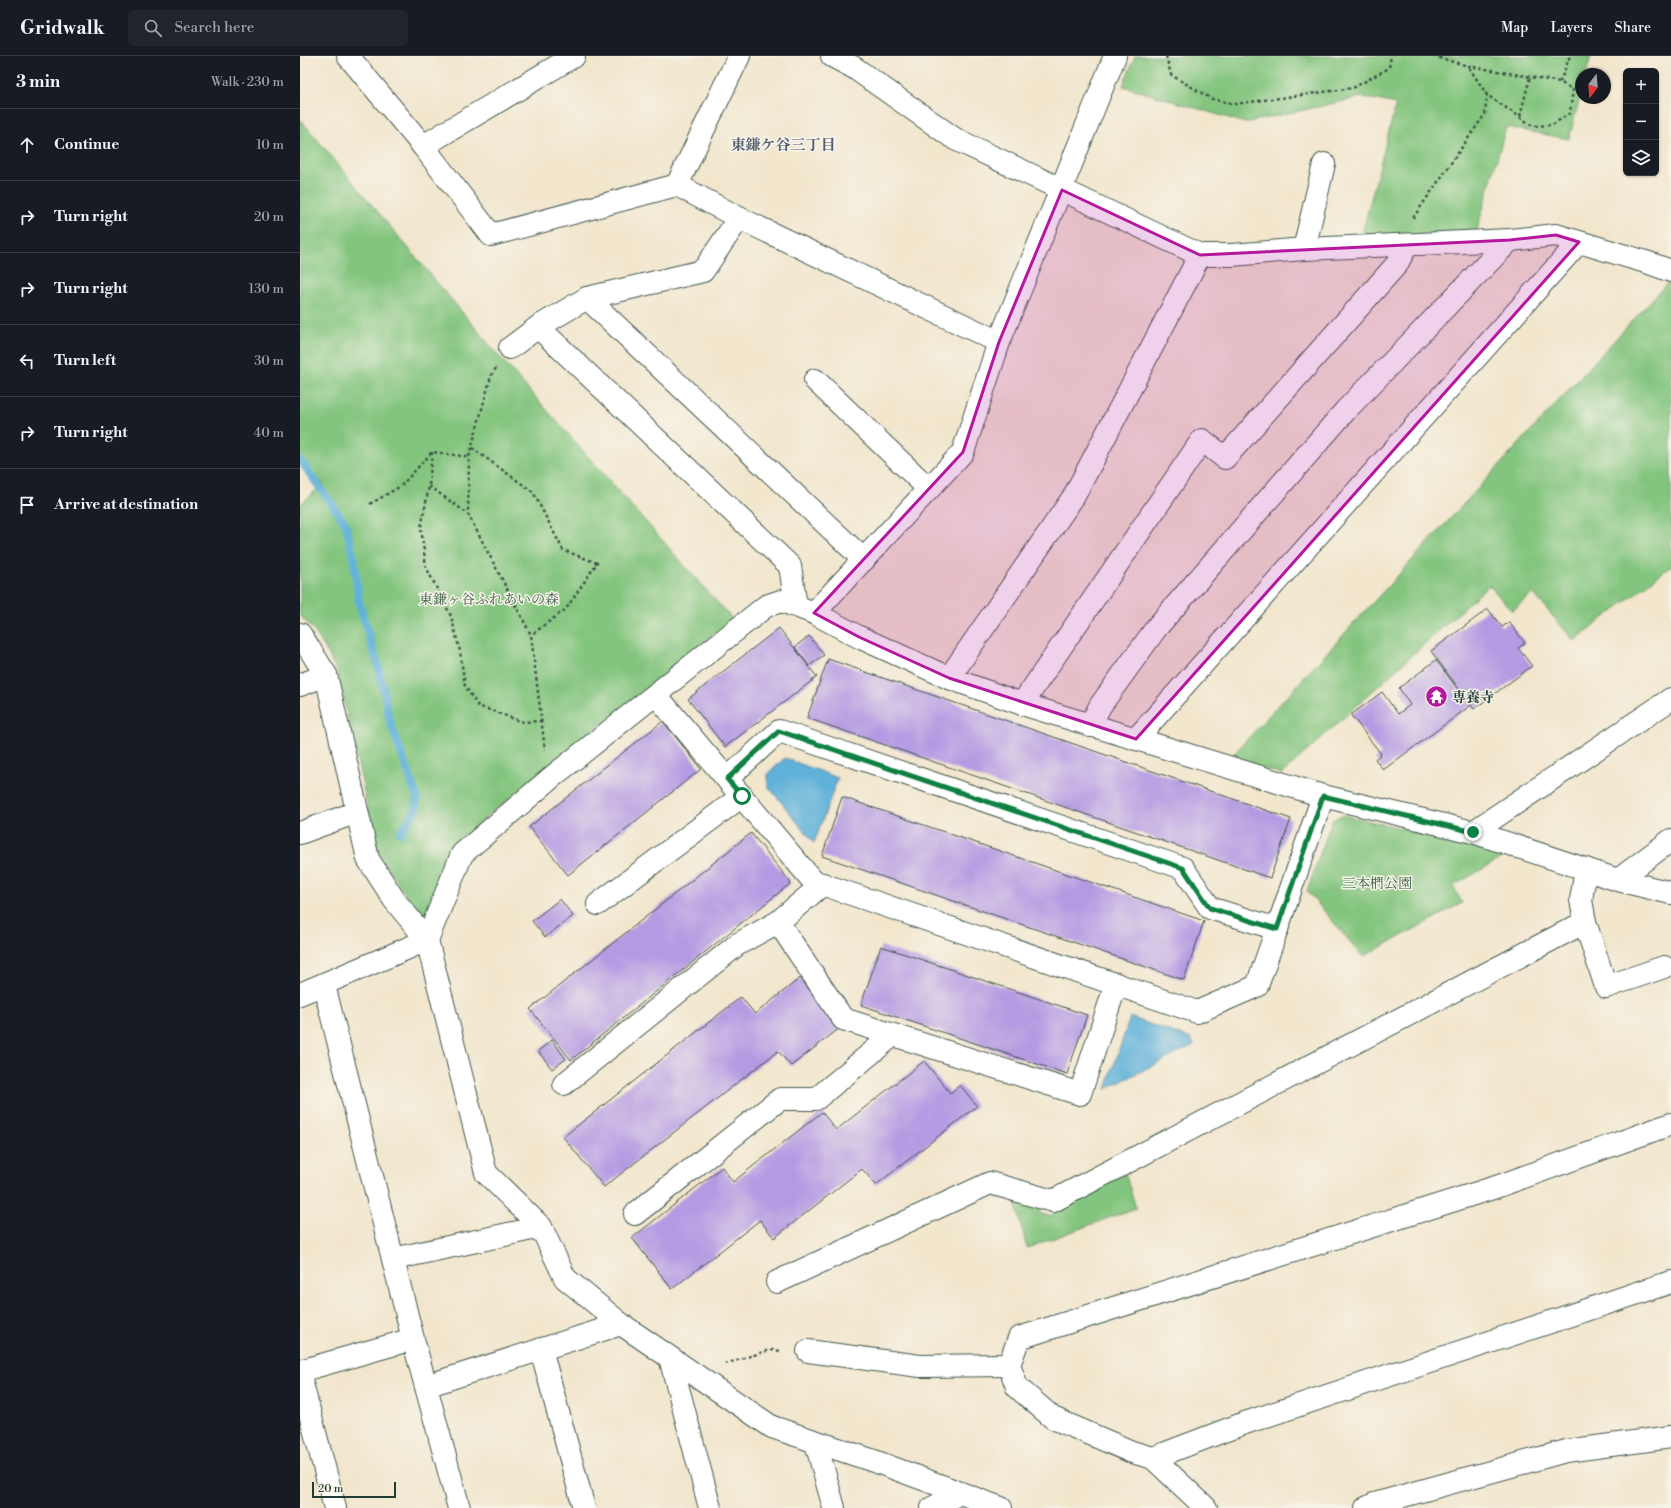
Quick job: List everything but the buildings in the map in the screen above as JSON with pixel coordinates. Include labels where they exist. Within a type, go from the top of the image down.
[{"type":"street","points":[[348,56],[423,146],[491,235],[677,185],[739,218],[999,342]]},
{"type":"street","points":[[423,146],[574,56]]},
{"type":"street","points":[[677,185],[739,56]]},
{"type":"street","points":[[832,56],[853,67],[955,139],[1200,255],[1232,255],[1304,249],[1510,240],[1556,235],[1649,262],[1671,271]]},
{"type":"street","points":[[805,609],[864,560],[963,452],[999,342],[1062,190],[1110,58]]},
{"type":"street","points":[[1304,249],[1324,164]]},
{"type":"street","points":[[510,348],[538,327],[587,298],[703,271],[739,218]]},
{"type":"street","points":[[1090,726],[1100,706],[1157,627],[1346,410],[1510,240]]},
{"type":"street","points":[[1136,739],[1579,242]]},
{"type":"street","points":[[1022,704],[1202,440],[1225,458],[1397,264],[1400,246]]},
{"type":"street","points":[[949,678],[1074,496],[1200,255]]},
{"type":"street","points":[[587,298],[864,560]]},
{"type":"street","points":[[538,327],[790,566],[805,609]]},
{"type":"street","points":[[815,380],[929,489]]},
{"type":"street","points":[[300,994],[428,940],[462,854],[552,777],[766,606],[781,601],[805,609],[859,638],[949,678],[1022,704],[1323,796],[1473,832],[1618,880],[1671,894]]},
{"type":"street","points":[[300,634],[326,675],[368,859],[395,901],[428,940],[486,1173],[541,1227],[565,1278],[622,1324],[772,1427],[816,1443],[877,1462],[994,1504],[1001,1508]]},
{"type":"street","points":[[300,685],[326,675]]},
{"type":"street","points":[[1473,832],[1671,699]]},
{"type":"street","points":[[662,702],[813,881],[1197,1012],[1257,986],[1323,796]]},
{"type":"street","points":[[727,779],[779,731],[1183,868],[1210,908],[1277,929]]},
{"type":"street","points":[[598,904],[742,796]]},
{"type":"street","points":[[300,833],[357,812]]},
{"type":"street","points":[[1618,880],[1671,840]]},
{"type":"street","points":[[1586,869],[1581,900],[1585,922],[1606,987],[1664,967]]},
{"type":"street","points":[[564,1084],[738,944],[778,922],[822,884]]},
{"type":"street","points":[[778,922],[843,1019],[1080,1094],[1116,984]]},
{"type":"street","points":[[777,1282],[990,1183],[1053,1201],[1585,922]]},
{"type":"street","points":[[324,985],[412,1339],[459,1508]]},
{"type":"street","points":[[635,1214],[780,1099],[816,1099],[893,1035]]},
{"type":"street","points":[[1206,1508],[1153,1458],[1132,1452],[1053,1418],[1017,1387],[1009,1365],[1019,1338],[1496,1187],[1671,1124]]},
{"type":"street","points":[[393,1259],[541,1227]]},
{"type":"street","points":[[1153,1458],[1242,1424],[1671,1282]]},
{"type":"street","points":[[426,1386],[622,1324]]},
{"type":"street","points":[[300,1371],[412,1339]]},
{"type":"street","points":[[542,1349],[584,1508]]},
{"type":"street","points":[[808,1351],[920,1366],[1009,1365]]},
{"type":"street","points":[[670,1358],[710,1508]]},
{"type":"street","points":[[300,1376],[335,1508]]},
{"type":"street","points":[[1366,1508],[1374,1504],[1566,1450],[1671,1437]]},
{"type":"street","points":[[816,1443],[832,1507]]},
{"type":"street","points":[[932,1508],[960,1493]]},
{"type":"path","points":[[1166,56],[1171,75],[1212,99],[1235,104],[1353,88],[1389,68],[1391,56]]},
{"type":"path","points":[[1433,56],[1468,66],[1560,82],[1572,90],[1570,112],[1552,125],[1533,126],[1487,95],[1468,66]]},
{"type":"path","points":[[1560,82],[1570,56]]},
{"type":"path","points":[[1520,116],[1530,77]]},
{"type":"path","points":[[1400,246],[1485,114],[1487,95]]},
{"type":"path","points":[[468,514],[469,457],[491,376],[510,348]]},
{"type":"path","points":[[472,448],[533,492],[563,550],[597,564],[566,609],[531,635]]},
{"type":"path","points":[[432,452],[469,457]]},
{"type":"path","points":[[432,452],[429,486],[421,528],[426,567],[451,616],[460,651],[466,686],[478,706],[523,722],[541,721]]},
{"type":"path","points":[[370,504],[401,486],[432,452]]},
{"type":"path","points":[[429,486],[468,514],[531,635],[545,750],[551,750]]},
{"type":"path","points":[[720,1365],[770,1350],[808,1351]]},
{"type":"highlighted area","points":[[1062,190],[1200,255],[1510,240],[1556,235],[1579,242],[1136,739],[949,678],[859,637],[814,613],[963,452],[999,342]]},
{"type":"green space","points":[[1135,56],[1591,56],[1588,68],[1575,68],[1575,104],[1578,104],[1569,139],[1506,127],[1477,230],[1360,241],[1396,104],[1362,97],[1245,123],[1123,86]]},
{"type":"green space","name":"東鎌ヶ谷ふれあいの森","points":[[300,119],[498,355],[732,619],[460,838],[447,857],[428,918],[423,920],[378,853],[337,671],[317,635],[300,616],[300,505],[323,484],[300,464]]},
{"type":"green space","points":[[1669,281],[1671,282],[1671,566],[1574,641],[1533,593],[1512,611],[1489,585],[1282,774],[1229,759]]},
{"type":"green space","name":"三本椚公園","points":[[1342,815],[1424,833],[1505,856],[1453,886],[1462,903],[1363,957],[1307,891],[1332,820]]},
{"type":"green space","points":[[1125,1173],[1136,1208],[1027,1248],[1014,1198],[1041,1206],[1039,1213],[1052,1217],[1054,1209]]},
{"type":"water","points":[[785,758],[838,778],[814,843],[768,786],[768,773]]},
{"type":"water","points":[[1130,1017],[1191,1039],[1194,1045],[1106,1089]]},
{"type":"waterway","points":[[300,460],[345,523],[354,559],[359,603],[378,666],[390,722],[417,797],[416,809],[400,833]]},
{"type":"place","name":"専養寺","points":[[1437,697]]},
{"type":"district","name":"東鎌ケ谷三丁目","points":[[783,145]]},
{"type":"route","points":[[742,796],[727,779],[779,731],[1183,868],[1210,908],[1277,929],[1323,796],[1473,832]]}]
